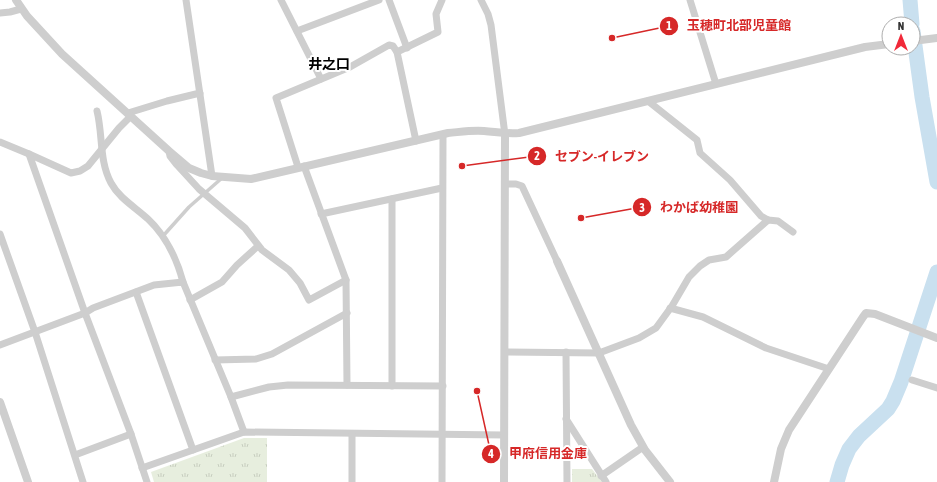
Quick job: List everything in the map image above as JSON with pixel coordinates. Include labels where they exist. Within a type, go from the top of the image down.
[{"type":"street","points":[[16,0],[27,16],[62,54],[189,168],[212,176],[251,179],[443,134],[466,131],[519,134],[865,47],[881,45]]},
{"type":"street","points":[[186,0],[192,31],[212,176]]},
{"type":"street","points":[[281,0],[321,79]]},
{"type":"street","points":[[297,31],[379,0]]},
{"type":"street","points":[[389,0],[407,48]]},
{"type":"street","points":[[397,52],[438,32],[436,14],[442,0]]},
{"type":"street","points":[[481,0],[488,14],[491,25],[505,134],[504,482]]},
{"type":"street","points":[[690,0],[716,84]]},
{"type":"street","points":[[0,13],[22,9]]},
{"type":"street","points":[[921,39],[937,38]]},
{"type":"street","points":[[347,385],[346,280],[301,167],[276,98],[350,67],[389,45],[393,46],[397,52],[416,141]]},
{"type":"street","points":[[0,142],[71,173],[80,171],[88,166],[130,115],[168,101],[200,93]]},
{"type":"street","points":[[648,101],[697,140],[700,153],[730,180],[761,216],[768,220],[778,222],[793,232]]},
{"type":"street","points":[[97,111],[104,165],[110,182],[118,194],[148,219],[162,236],[181,272],[190,300],[231,397],[244,432]]},
{"type":"street","points":[[442,482],[443,134]]},
{"type":"street","points":[[169,151],[170,156],[177,165],[204,193],[245,228],[262,250],[290,270],[300,283],[309,300],[346,280]]},
{"type":"street","points":[[29,154],[147,482]]},
{"type":"street","points":[[505,184],[516,184],[522,186],[631,425],[643,447],[670,482]]},
{"type":"street","points":[[321,214],[442,188]]},
{"type":"street","points":[[392,199],[392,386]]},
{"type":"street","points":[[505,352],[599,353],[639,338],[656,328],[689,277],[700,266],[709,260],[726,257],[768,220]]},
{"type":"street","points":[[0,234],[35,332],[83,482]]},
{"type":"street","points":[[190,300],[222,282],[237,265],[258,246]]},
{"type":"street","points":[[0,345],[154,285],[183,282]]},
{"type":"street","points":[[136,292],[193,450]]},
{"type":"street","points":[[670,308],[703,317],[766,348],[829,369]]},
{"type":"street","points":[[215,360],[256,359],[272,354],[346,313]]},
{"type":"street","points":[[774,482],[781,449],[789,430],[859,321],[866,314],[875,314],[935,338]]},
{"type":"street","points":[[566,352],[566,482]]},
{"type":"street","points":[[912,380],[937,388]]},
{"type":"street","points":[[231,397],[269,387],[288,385],[442,386]]},
{"type":"street","points":[[0,402],[28,482]]},
{"type":"street","points":[[566,418],[606,482]]},
{"type":"street","points":[[142,468],[244,432],[504,435]]},
{"type":"street","points":[[75,455],[131,434]]},
{"type":"street","points":[[352,434],[352,482]]},
{"type":"street","points":[[601,476],[643,447]]},
{"type":"lane","points":[[162,236],[204,193],[223,177]]},
{"type":"green space","points":[[244,438],[267,438],[267,482],[154,482],[151,472]]},
{"type":"green space","points":[[572,469],[592,469],[602,482],[572,482]]},
{"type":"waterway","points":[[910,0],[911,16]]},
{"type":"waterway","points":[[916,56],[937,182]]},
{"type":"waterway","points":[[837,482],[849,449],[859,436],[888,409],[893,401],[901,382],[937,272]]},
{"type":"place","name":"玉穂町北部児童館","points":[[612,38]]},
{"type":"place","name":"セブン-イレブン","points":[[462,166]]},
{"type":"place","name":"わかば幼稚園","points":[[581,218]]},
{"type":"place","name":"甲府信用金庫","points":[[477,391]]},
{"type":"district","name":"井之口","points":[[329,64]]}]
